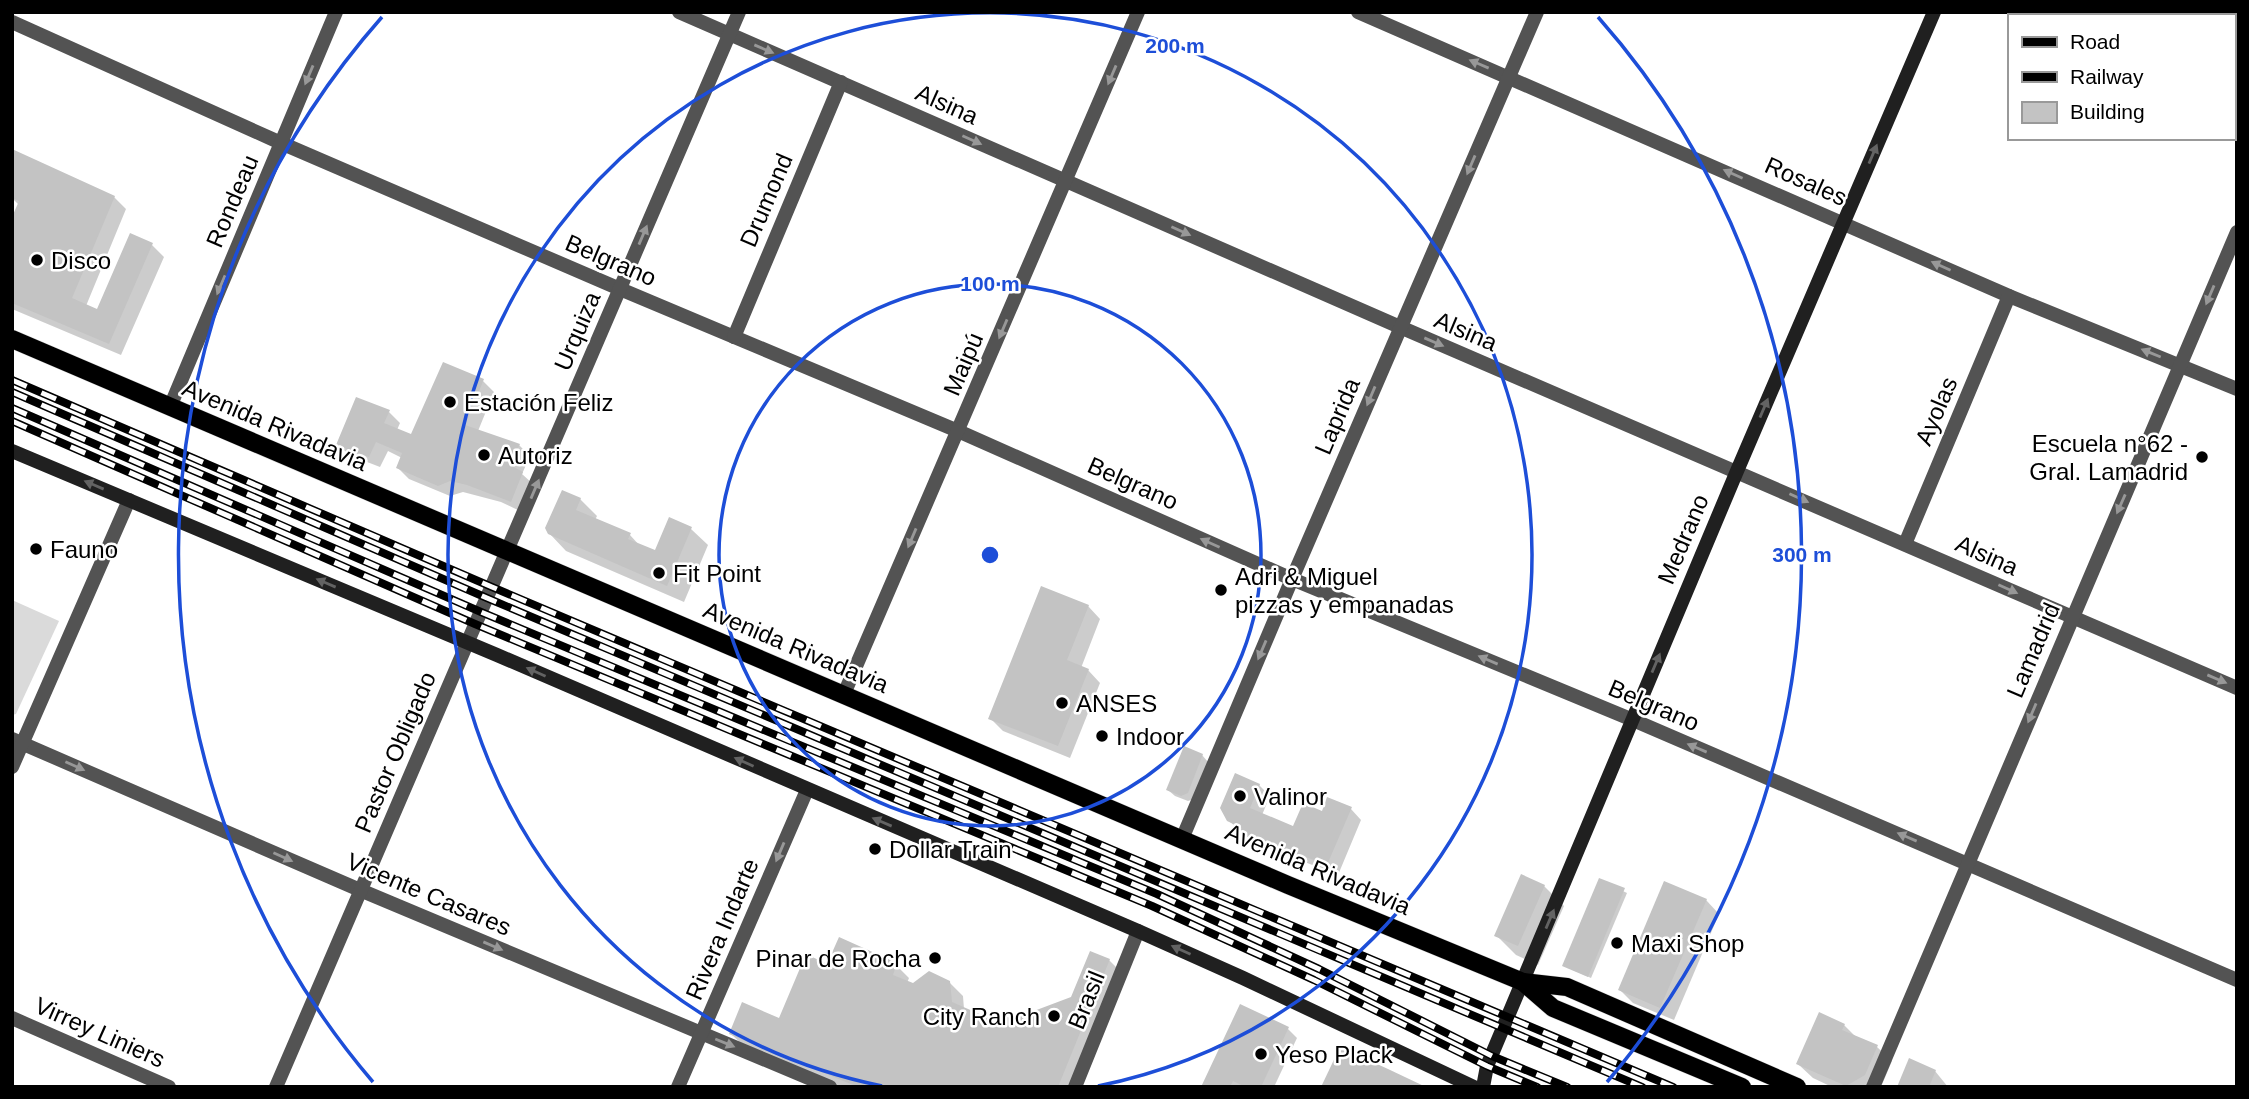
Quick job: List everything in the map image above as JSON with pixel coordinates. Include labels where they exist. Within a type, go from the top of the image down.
[{"type":"main road","name":"Medrano","points":[[1483,1087],[1488,1066],[1737,471],[1934,12]]},
{"type":"main road","name":"Avenida Rivadavia","points":[[12,339],[1523,982],[1567,986],[1797,1087]]},
{"type":"main road","points":[[12,450],[468,642],[1138,931],[1474,1087]]},
{"type":"main road","name":"Avenida Rivadavia","points":[[1523,982],[1553,1008],[1742,1087]]},
{"type":"street","name":"Rondeau","points":[[170,407],[336,12]]},
{"type":"street","name":"Alsina","points":[[679,12],[2237,688]]},
{"type":"street","name":"Urquiza","points":[[508,552],[739,12]]},
{"type":"street","name":"Maipú","points":[[844,694],[1138,12]]},
{"type":"street","name":"Rosales","points":[[1358,12],[2009,296],[2237,389]]},
{"type":"street","name":"Laprida","points":[[1182,839],[1537,12]]},
{"type":"street","name":"Belgrano","points":[[12,22],[281,143],[958,431],[1292,579],[1633,720],[2237,980]]},
{"type":"street","name":"Drumond","points":[[734,337],[841,82]]},
{"type":"street","name":"Lamadrid","points":[[1872,1087],[2237,232]]},
{"type":"street","name":"Ayolas","points":[[1905,544],[2009,296]]},
{"type":"street","points":[[12,767],[18,741],[130,500]]},
{"type":"street","name":"Pastor Obligado","points":[[276,1087],[508,552]]},
{"type":"street","name":"Vicente Casares","points":[[18,741],[360,890],[830,1087]]},
{"type":"street","name":"Rivera Indarte","points":[[678,1087],[807,790]]},
{"type":"street","name":"Brasil","points":[[1075,1087],[1138,931]]},
{"type":"street","name":"Virrey Liniers","points":[[12,1018],[169,1087]]},
{"type":"shaded area","points":[[12,600],[59,621],[16,714],[12,715]]},
{"type":"building","points":[[12,149],[115,196],[72,298],[97,309],[130,233],[153,243],[109,344],[12,303],[12,217],[19,201],[12,198]]},
{"type":"building","points":[[443,362],[484,379],[465,425],[520,444],[510,465],[523,472],[511,502],[450,481],[438,486],[396,468],[402,453],[376,442],[369,457],[336,445],[356,397],[390,410],[384,423],[411,434]]},
{"type":"building","points":[[562,490],[581,498],[576,510],[631,533],[628,539],[655,550],[669,517],[692,527],[667,586],[548,534],[545,528]]},
{"type":"building","points":[[1041,586],[1089,605],[1067,660],[1089,669],[1058,746],[988,719]]},
{"type":"building","points":[[1184,746],[1203,754],[1188,793],[1181,796],[1166,790]]},
{"type":"building","points":[[1235,773],[1260,784],[1250,808],[1293,826],[1303,803],[1322,811],[1327,797],[1352,807],[1327,865],[1240,832],[1242,828],[1227,821],[1220,808]]},
{"type":"building","points":[[1521,874],[1545,885],[1518,946],[1494,936]]},
{"type":"building","points":[[1599,878],[1625,888],[1588,977],[1562,966]]},
{"type":"building","points":[[1664,881],[1707,899],[1660,1008],[1618,990]]},
{"type":"building","points":[[839,937],[897,963],[893,975],[913,983],[929,971],[950,981],[952,1002],[991,1019],[994,1012],[1013,1019],[1071,997],[1090,951],[1110,959],[1058,1087],[858,1087],[729,1034],[742,1002],[779,1018],[806,954],[827,964]]},
{"type":"building","points":[[1240,1004],[1289,1027],[1261,1087],[1245,1087],[1233,1081],[1230,1087],[1201,1087]]},
{"type":"building","points":[[1819,1012],[1845,1024],[1842,1030],[1878,1045],[1865,1075],[1846,1086],[1796,1064]]},
{"type":"building","points":[[1340,1047],[1388,1069],[1426,1087],[1321,1087]]},
{"type":"building","points":[[1909,1058],[1936,1070],[1929,1087],[1897,1087]]},
{"type":"railway","points":[[12,380],[492,587],[1673,1087]]},
{"type":"railway","points":[[12,392],[487,598],[1642,1087]]},
{"type":"railway","points":[[12,408],[481,612],[1157,894],[1319,969],[1492,1056],[1567,1087]]},
{"type":"railway","points":[[12,421],[475,624],[1152,906],[1314,980],[1487,1066],[1537,1087]]},
{"type":"place","name":"Disco","points":[[37,260]]},
{"type":"place","name":"Estación Feliz","points":[[450,402]]},
{"type":"place","name":"Autoriz","points":[[484,455]]},
{"type":"place","name":"Escuela n°62 - Gral. Lamadrid","points":[[2202,457]]},
{"type":"place","name":"Fauno","points":[[36,549]]},
{"type":"place","name":"Fit Point","points":[[659,573]]},
{"type":"place","name":"Adri & Miguel pizzas y empanadas","points":[[1221,590]]},
{"type":"place","name":"ANSES","points":[[1062,703]]},
{"type":"place","name":"Indoor","points":[[1102,736]]},
{"type":"place","name":"Valinor","points":[[1240,796]]},
{"type":"place","name":"Dollar Train","points":[[875,849]]},
{"type":"place","name":"Maxi Shop","points":[[1617,943]]},
{"type":"place","name":"Pinar de Rocha","points":[[935,958]]},
{"type":"place","name":"City Ranch","points":[[1054,1016]]},
{"type":"place","name":"Yeso Plack","points":[[1261,1054]]}]
